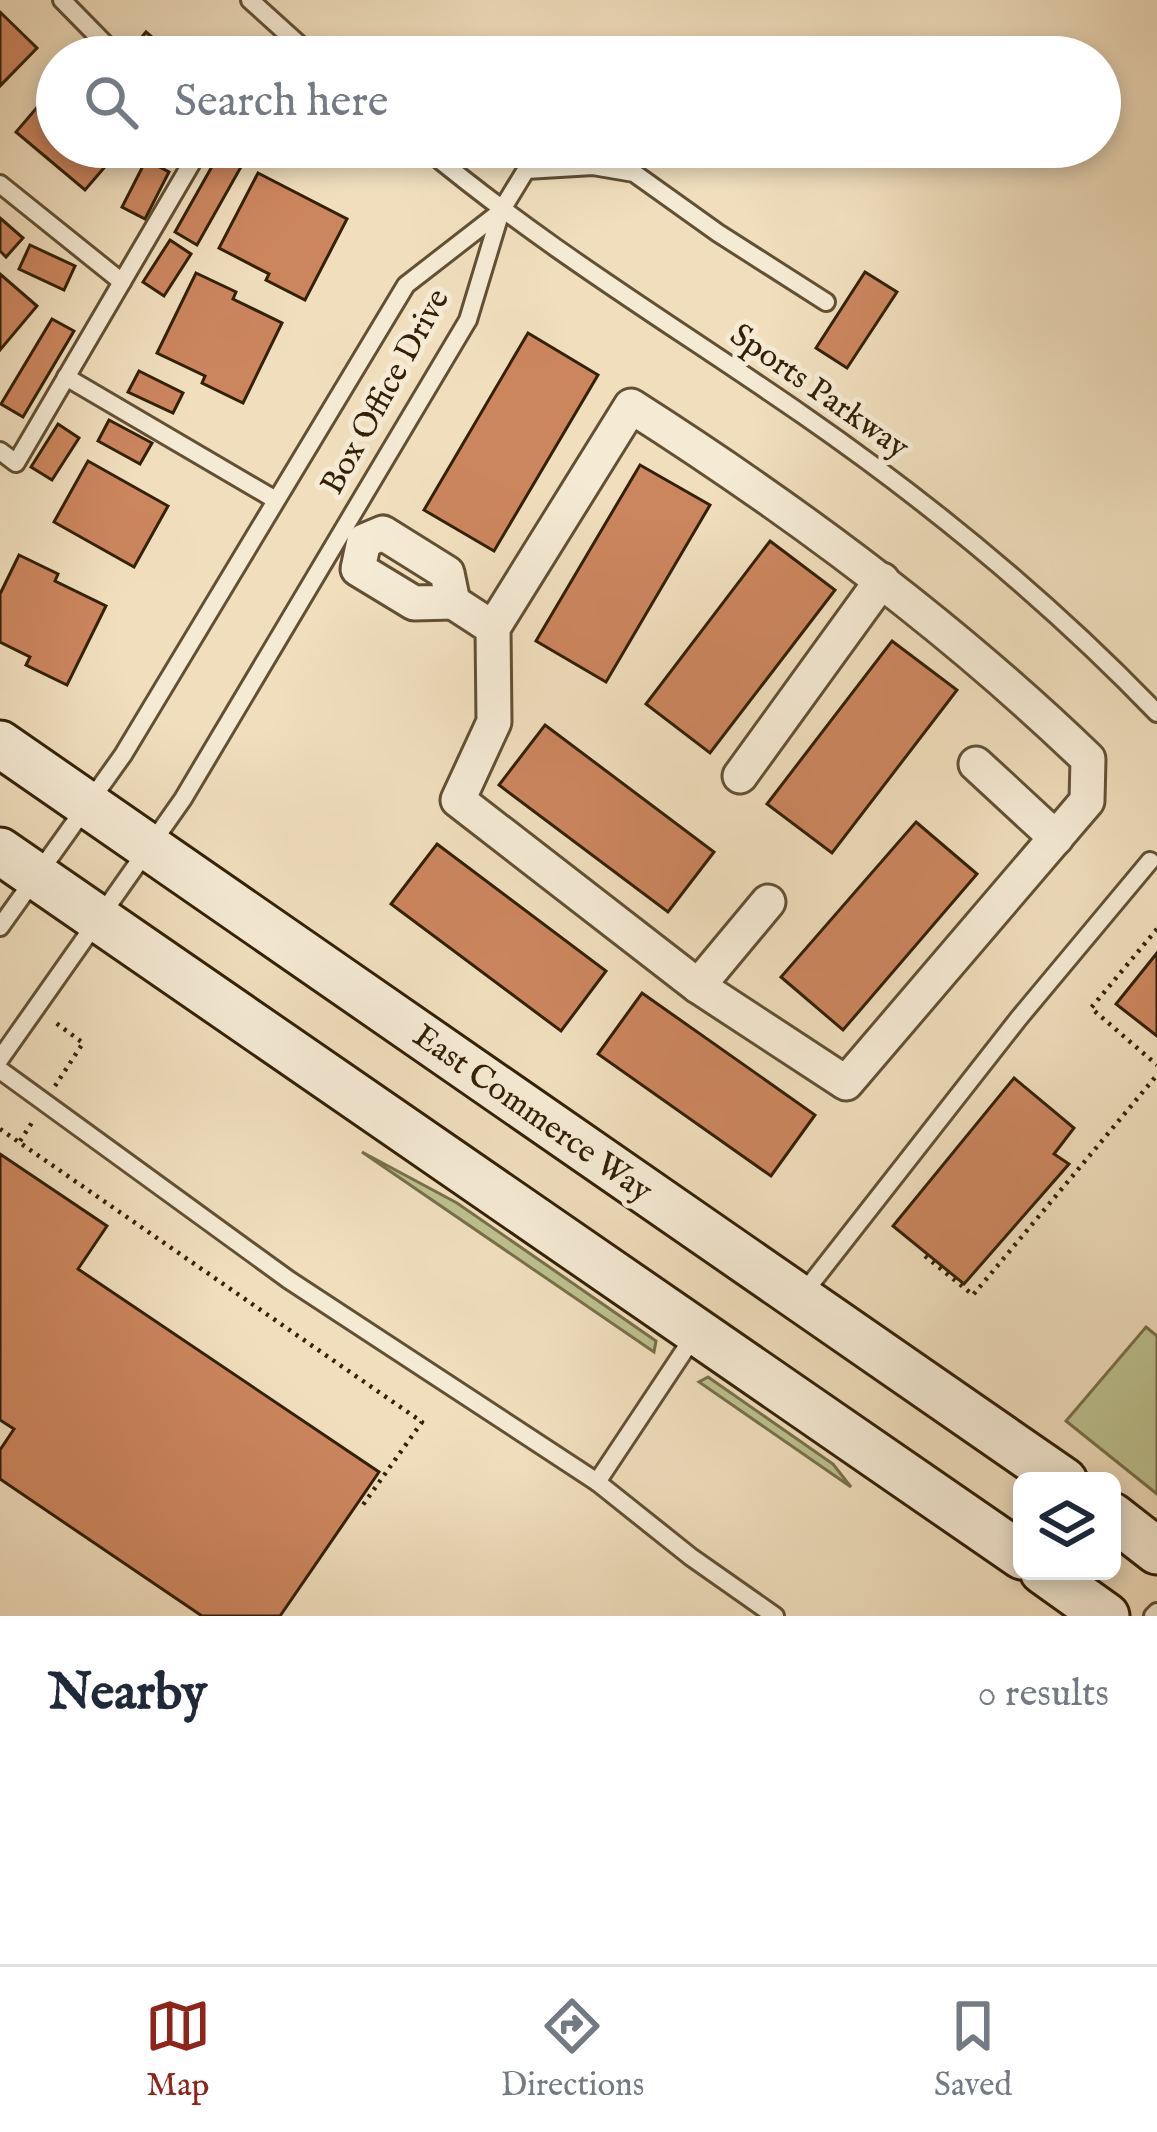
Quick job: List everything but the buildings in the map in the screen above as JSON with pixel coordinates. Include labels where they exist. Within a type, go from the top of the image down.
[{"type":"main road","name":"East Commerce Way","points":[[0,745],[1051,1472]]},
{"type":"main road","points":[[18,864],[1013,1550]]},
{"type":"main road","points":[[1121,1523],[1157,1551]]},
{"type":"main road","points":[[1056,1580],[1106,1616]]},
{"type":"street","points":[[631,406],[760,488],[1014,687],[1088,758],[1087,801],[846,1083],[698,986],[458,800],[494,722],[493,628],[631,406]]},
{"type":"street","points":[[354,535],[358,568],[414,603],[453,602],[493,628]]},
{"type":"street","points":[[740,776],[882,580]]},
{"type":"street","points":[[976,764],[1056,838]]},
{"type":"street","points":[[698,986],[768,902]]},
{"type":"lane","points":[[62,0],[97,36]]},
{"type":"lane","points":[[250,0],[290,36]]},
{"type":"lane","points":[[0,451],[16,463],[189,168]]},
{"type":"lane","name":"Sports Parkway","points":[[449,168],[501,211],[805,416],[944,518],[1106,659],[1157,713]]},
{"type":"lane","points":[[501,211],[526,170],[560,168]]},
{"type":"lane","points":[[605,168],[634,173],[826,302]]},
{"type":"lane","points":[[0,184],[122,282]]},
{"type":"lane","name":"Box Office Drive","points":[[0,927],[18,864],[87,805],[123,755],[406,285],[501,211]]},
{"type":"lane","name":"Box Office Drive","points":[[0,1059],[183,799],[354,535],[469,320],[501,211]]},
{"type":"lane","points":[[66,377],[274,499]]},
{"type":"lane","points":[[799,1299],[1019,1018],[1150,861]]},
{"type":"lane","points":[[0,1070],[289,1280],[597,1481],[691,1557],[775,1616]]},
{"type":"lane","points":[[597,1481],[697,1331]]},
{"type":"path","points":[[1157,929],[1091,1008],[1157,1065]]},
{"type":"path","points":[[19,1142],[82,1043],[52,1020],[61,1007]]},
{"type":"path","points":[[925,1256],[973,1295],[1157,1075]]},
{"type":"path","points":[[0,1129],[422,1422],[360,1509]]},
{"type":"green space","points":[[362,1152],[457,1203],[656,1341],[654,1352]]},
{"type":"green space","points":[[1146,1327],[1157,1336],[1157,1494],[1066,1421]]},
{"type":"green space","points":[[708,1377],[833,1464],[851,1487],[699,1382]]}]
